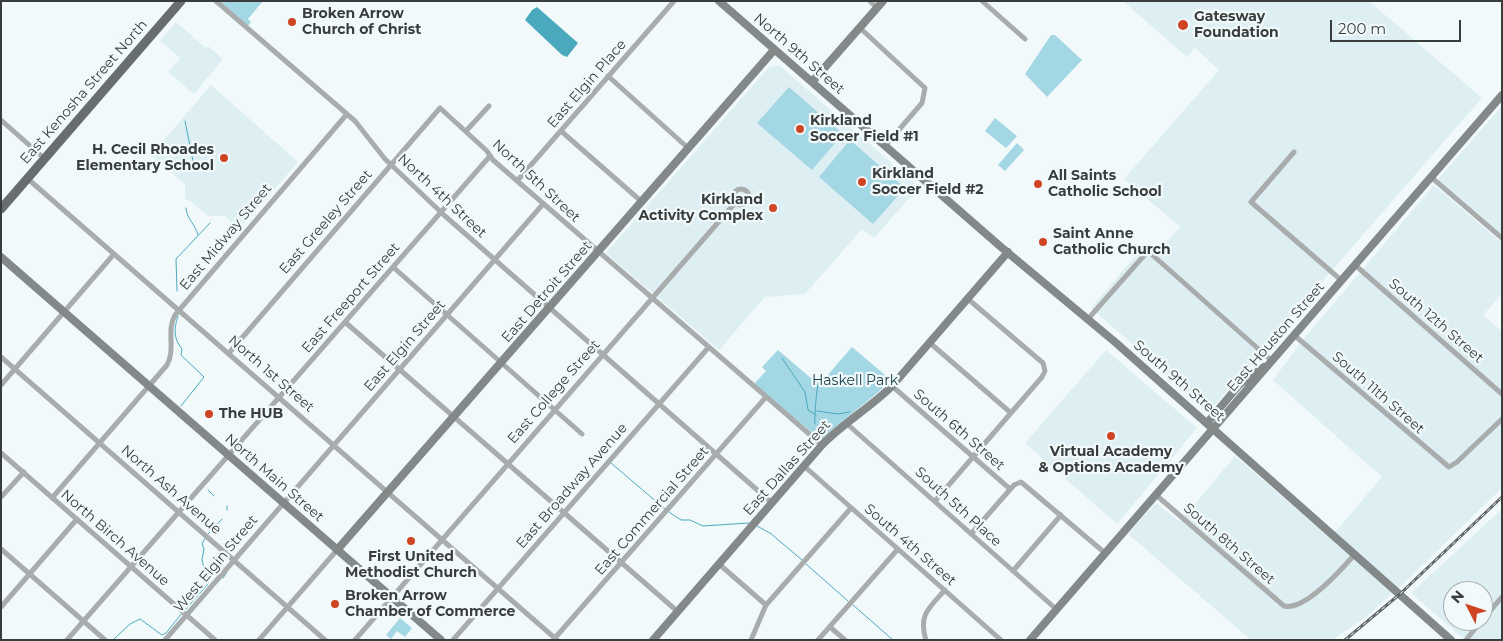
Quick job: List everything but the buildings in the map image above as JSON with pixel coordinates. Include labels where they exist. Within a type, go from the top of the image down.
[{"type":"main road","name":"East Kenosha Street North","points":[[3,208],[181,1]]},
{"type":"street","name":"North 4th Street","points":[[216,1],[364,129],[390,164],[494,260],[659,404]]},
{"type":"street","name":"East Elgin Place","points":[[517,181],[674,1]]},
{"type":"street","name":"North 9th Street","points":[[719,1],[885,146]]},
{"type":"street","points":[[812,82],[880,4],[870,1]]},
{"type":"street","points":[[982,1],[1025,39]]},
{"type":"street","points":[[860,28],[925,88],[922,103],[885,146]]},
{"type":"street","name":"East Detroit Street","points":[[338,550],[774,50]]},
{"type":"street","points":[[608,76],[688,148]]},
{"type":"street","name":"East Houston Street","points":[[1030,640],[1155,494],[1210,425],[1270,363],[1502,95]]},
{"type":"street","points":[[466,130],[489,106]]},
{"type":"street","name":"North 5th Street","points":[[440,108],[466,130],[490,156],[543,204],[822,445]]},
{"type":"street","name":"East Greeley Street","points":[[229,353],[440,108]]},
{"type":"street","name":"East Midway Street","points":[[52,498],[149,386],[169,360],[172,350],[171,323],[178,310],[347,114]]},
{"type":"street","points":[[1,120],[45,159]]},
{"type":"street","points":[[561,131],[642,202]]},
{"type":"street","name":"South 9th Street","points":[[885,146],[1210,425],[1452,640]]},
{"type":"street","points":[[1294,152],[1252,202],[1342,280]]},
{"type":"street","name":"East Freeport Street","points":[[67,640],[490,156]]},
{"type":"street","points":[[1431,177],[1502,238]]},
{"type":"street","name":"North 1st Street","points":[[28,179],[556,639]]},
{"type":"street","name":"East College Street","points":[[355,640],[735,203]]},
{"type":"street","name":"East Elgin Street","points":[[283,502],[543,204]]},
{"type":"street","points":[[1088,319],[1148,251],[1270,363]]},
{"type":"street","name":"East Dallas Street","points":[[652,640],[822,445],[845,422],[892,386],[1008,252]]},
{"type":"street","points":[[1,385],[114,254]]},
{"type":"street","name":"North Main Street","points":[[1,257],[441,640]]},
{"type":"street","name":"South 12th Street","points":[[1355,265],[1502,394]]},
{"type":"street","points":[[393,267],[582,434]]},
{"type":"street","points":[[935,501],[1042,377],[1045,368],[1042,363],[968,299]]},
{"type":"street","points":[[345,322],[677,611]]},
{"type":"street","name":"South 11th Street","points":[[1294,335],[1449,467],[1502,419]]},
{"type":"street","points":[[930,342],[1011,413]]},
{"type":"street","name":"East Broadway Avenue","points":[[453,640],[708,348]]},
{"type":"street","name":"North Ash Avenue","points":[[1,357],[325,640]]},
{"type":"street","name":"South 6th Street","points":[[892,386],[1010,489],[1019,482],[1026,484],[1105,553]]},
{"type":"street","name":"East Commercial Street","points":[[556,639],[766,397]]},
{"type":"street","points":[[659,404],[772,503]]},
{"type":"street","name":"South 5th Place","points":[[845,422],[1056,609]]},
{"type":"street","name":"North Birch Avenue","points":[[1,453],[215,640]]},
{"type":"street","name":"South 4th Street","points":[[804,466],[1002,640]]},
{"type":"street","points":[[1,497],[24,472]]},
{"type":"street","points":[[971,534],[1010,489]]},
{"type":"street","name":"South 8th Street","points":[[1155,494],[1278,602],[1290,608],[1301,603],[1321,588],[1355,554]]},
{"type":"street","name":"West Elgin Street","points":[[164,640],[184,613],[283,502]]},
{"type":"street","points":[[751,640],[766,606],[851,508]]},
{"type":"street","points":[[1013,571],[1062,515]]},
{"type":"street","points":[[1,607],[77,519]]},
{"type":"street","points":[[1,549],[105,640]]},
{"type":"street","points":[[818,640],[898,549]]},
{"type":"street","points":[[259,640],[338,550]]},
{"type":"street","points":[[719,564],[766,606]]},
{"type":"street","points":[[926,640],[922,626],[923,617],[944,590]]},
{"type":"street","points":[[1493,607],[1502,597]]},
{"type":"street","points":[[830,627],[845,640]]},
{"type":"shaded area","points":[[1123,1],[1369,1],[1482,98],[1213,407],[1206,408],[1091,308],[1143,247],[1152,243],[1159,250],[1180,227],[1124,179],[1219,70],[1195,48],[1187,57]]},
{"type":"shaded area","points":[[537,7],[578,43],[567,57],[562,55],[525,20],[532,10]]},
{"type":"shaded area","points":[[176,22],[206,48],[208,46],[223,59],[194,94],[168,72],[180,58],[160,41]]},
{"type":"shaded area","name":"Kirkland Activity Complex","points":[[779,65],[919,187],[874,238],[862,229],[805,294],[765,297],[719,350],[606,253],[769,67]]},
{"type":"shaded area","name":"H. Cecil Rhoades Elementary School","points":[[211,85],[298,162],[240,229],[225,216],[208,216],[185,199],[185,184],[151,155]]},
{"type":"shaded area","points":[[1502,106],[1502,234],[1438,179]]},
{"type":"shaded area","points":[[1434,185],[1502,243],[1502,294],[1483,315],[1502,331],[1502,488],[1366,617],[1332,640],[1251,640],[1128,534],[1156,503],[1180,522],[1235,456],[1330,538],[1382,477],[1273,380],[1305,337]]},
{"type":"shaded area","name":"Virtual Academy & Options Academy","points":[[1106,350],[1197,428],[1117,524],[1025,443]]},
{"type":"shaded area","points":[[1502,509],[1502,640],[1465,640],[1455,631],[1493,631],[1493,581],[1443,581],[1443,621],[1411,593]]},
{"type":"green space","points":[[220,1],[263,1],[248,19],[251,22],[248,26]]},
{"type":"green space","points":[[1051,35],[1055,35],[1082,60],[1047,97],[1025,74]]},
{"type":"green space","name":"Kirkland Soccer Field #1","points":[[789,87],[843,134],[812,170],[757,123]]},
{"type":"green space","points":[[995,118],[1017,136],[1006,148],[985,131]]},
{"type":"green space","name":"Kirkland Soccer Field #2","points":[[850,140],[905,188],[873,224],[819,177]]},
{"type":"green space","points":[[1017,143],[1024,150],[1005,171],[998,165]]},
{"type":"green space","name":"Haskell Park","points":[[852,347],[891,380],[821,440],[754,384],[766,371],[762,367],[778,350],[819,385]]},
{"type":"green space","points":[[400,618],[412,628],[405,637],[397,631],[391,639],[386,635]]},
{"type":"waterway","points":[[185,121],[193,161]]},
{"type":"waterway","points":[[186,208],[186,212],[198,235]]},
{"type":"waterway","points":[[177,291],[176,259],[210,223]]},
{"type":"waterway","points":[[178,316],[175,333],[182,349],[181,355],[204,377],[181,406]]},
{"type":"waterway","points":[[782,358],[805,392],[808,410],[816,415]]},
{"type":"waterway","points":[[815,424],[819,380]]},
{"type":"waterway","points":[[817,411],[838,414],[850,412]]},
{"type":"waterway","points":[[611,463],[665,509]]},
{"type":"waterway","points":[[208,490],[214,496]]},
{"type":"waterway","points":[[669,512],[681,520],[690,520],[703,526],[749,523]]},
{"type":"waterway","points":[[208,534],[222,519]]},
{"type":"waterway","points":[[757,526],[770,533],[802,560]]},
{"type":"waterway","points":[[185,610],[208,584],[202,560],[204,549],[202,544],[205,538]]},
{"type":"waterway","points":[[806,564],[848,601]]},
{"type":"waterway","points":[[223,578],[227,572]]},
{"type":"waterway","points":[[213,587],[219,581]]},
{"type":"waterway","points":[[853,605],[893,640]]},
{"type":"waterway","points":[[113,640],[130,624],[140,619],[162,635],[166,633],[182,613]]},
{"type":"railway","points":[[1345,640],[1400,594],[1502,497]]},
{"type":"place","name":"Broken Arrow Church of Christ","points":[[292,22]]},
{"type":"place","name":"Gatesway Foundation","points":[[1183,25]]},
{"type":"place","name":"Kirkland Soccer Field #1","points":[[800,129]]},
{"type":"place","name":"H. Cecil Rhoades Elementary School","points":[[224,158]]},
{"type":"place","name":"Kirkland Soccer Field #2","points":[[862,182]]},
{"type":"place","name":"All Saints Catholic School","points":[[1038,184]]},
{"type":"place","name":"Kirkland Activity Complex","points":[[773,208]]},
{"type":"place","name":"Saint Anne Catholic Church","points":[[1043,242]]},
{"type":"place","name":"The HUB","points":[[209,414]]},
{"type":"place","name":"Virtual Academy & Options Academy","points":[[1111,436]]},
{"type":"place","name":"First United Methodist Church","points":[[411,541]]},
{"type":"place","name":"Broken Arrow Chamber of Commerce","points":[[335,604]]}]
